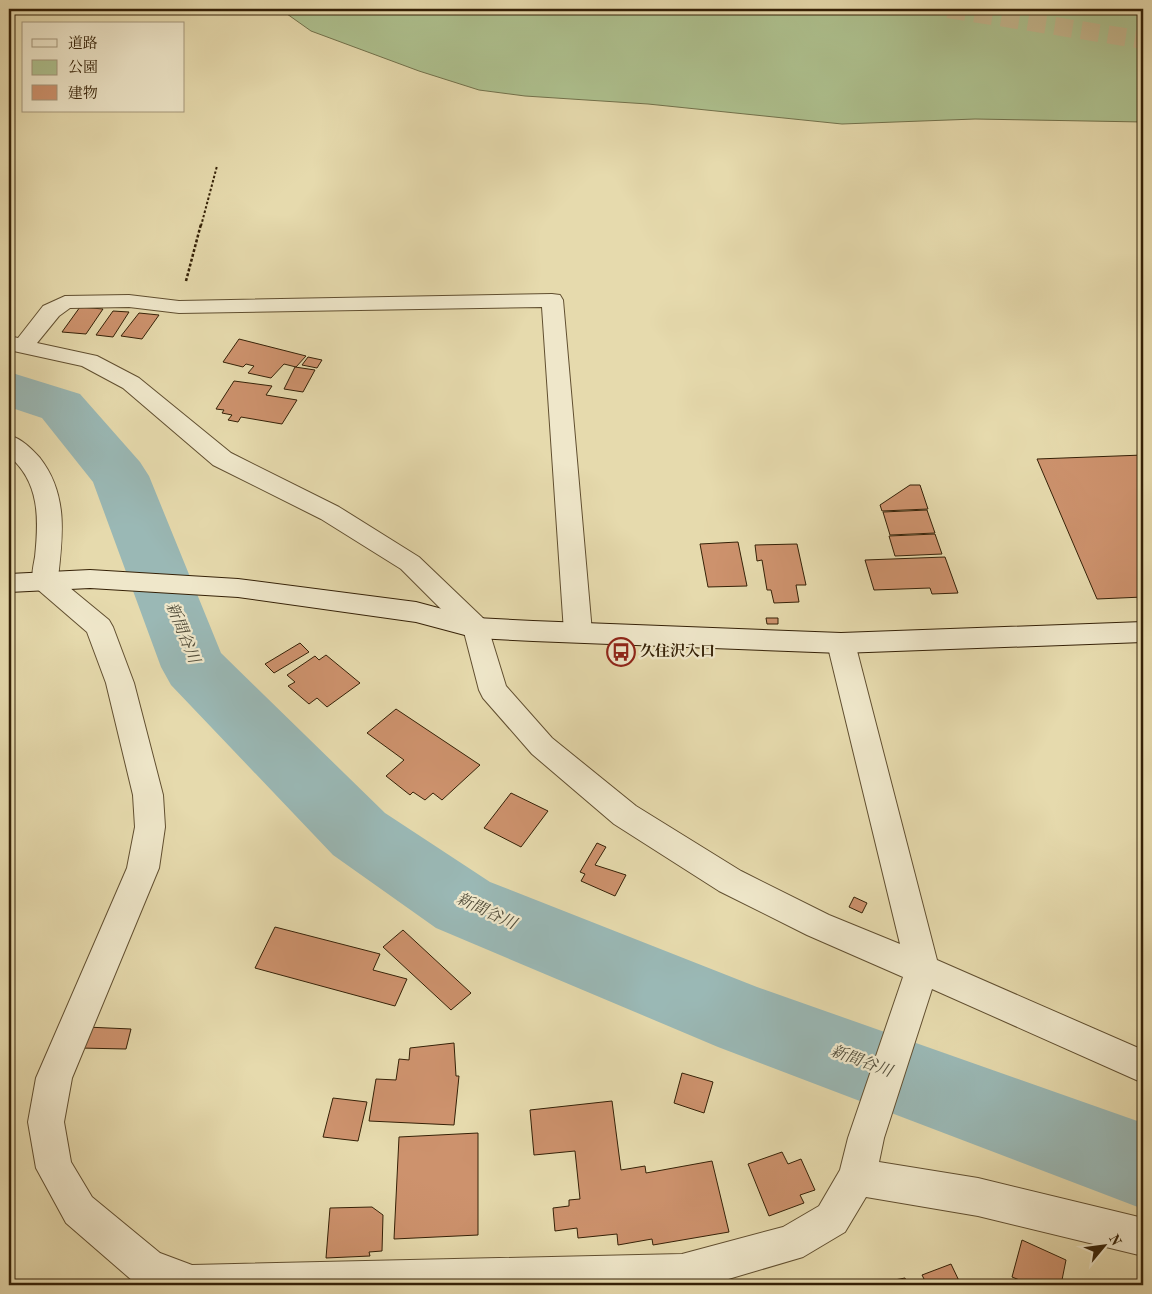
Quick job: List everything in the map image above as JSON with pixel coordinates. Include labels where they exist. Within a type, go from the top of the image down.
[{"type":"street","points":[[17,344],[51,311],[65,302],[129,301],[178,307],[552,300],[578,632]]},
{"type":"street","points":[[17,344],[89,361],[131,383],[222,459],[330,514],[376,540],[410,564],[476,628],[493,690],[542,746],[625,815],[730,881],[818,925],[922,968],[1143,1067]]},
{"type":"street","points":[[9,443],[34,465],[43,481],[51,522],[45,580]]},
{"type":"street","points":[[45,580],[99,627],[120,683],[148,795],[150,827],[143,868],[54,1078],[46,1122],[54,1168],[80,1210],[148,1268],[192,1284],[682,1273],[790,1244],[832,1219],[857,1177],[866,1138],[922,968],[841,643]]},
{"type":"street","points":[[9,583],[45,580],[90,580],[238,588],[416,612],[476,628],[841,643],[1143,632]]},
{"type":"street","points":[[857,1177],[978,1197],[1143,1238]]},
{"type":"path","points":[[178,307],[217,166]]},
{"type":"green space","points":[[280,9],[1143,9],[1143,122],[975,119],[842,124],[648,104],[525,96],[479,90],[419,71],[311,31]]},
{"type":"building","points":[[80,307],[103,309],[86,334],[62,332]]},
{"type":"building","points":[[113,311],[129,312],[113,337],[96,335]]},
{"type":"building","points":[[139,313],[159,315],[142,339],[121,336]]},
{"type":"building","points":[[239,339],[306,356],[296,367],[284,364],[271,378],[248,373],[254,366],[246,364],[243,367],[223,362]]},
{"type":"building","points":[[308,357],[322,360],[317,368],[302,365]]},
{"type":"building","points":[[295,367],[315,370],[303,392],[284,389]]},
{"type":"building","points":[[234,381],[272,386],[266,395],[297,400],[282,424],[241,417],[238,422],[228,420],[232,415],[222,413],[224,410],[216,409]]},
{"type":"building","points":[[1143,455],[1143,597],[1097,599],[1037,459]]},
{"type":"building","points":[[910,485],[920,485],[928,509],[882,511],[880,505]]},
{"type":"building","points":[[927,510],[935,533],[890,535],[883,512]]},
{"type":"building","points":[[935,534],[942,554],[895,556],[889,536]]},
{"type":"building","points":[[738,542],[747,586],[708,587],[700,544]]},
{"type":"building","points":[[797,544],[806,585],[796,585],[799,602],[774,603],[771,590],[767,590],[762,560],[757,561],[755,545]]},
{"type":"building","points":[[945,557],[958,593],[932,594],[930,588],[874,590],[865,560]]},
{"type":"building","points":[[766,618],[778,618],[778,624],[767,624]]},
{"type":"building","points":[[300,643],[309,652],[274,673],[265,664]]},
{"type":"building","points":[[326,655],[360,683],[327,707],[317,698],[309,704],[288,686],[295,682],[287,675],[315,656],[319,660]]},
{"type":"building","points":[[396,709],[480,765],[442,800],[433,793],[425,800],[413,792],[410,795],[386,776],[404,760],[367,733]]},
{"type":"building","points":[[511,793],[548,811],[521,847],[484,828]]},
{"type":"building","points":[[597,843],[606,847],[595,865],[626,875],[615,896],[581,881],[585,874],[580,872]]},
{"type":"building","points":[[854,897],[867,903],[862,913],[849,907]]},
{"type":"building","points":[[275,927],[380,954],[373,970],[407,979],[395,1006],[255,968]]},
{"type":"building","points":[[403,930],[471,993],[451,1010],[383,947]]},
{"type":"building","points":[[86,1027],[131,1029],[126,1049],[80,1048]]},
{"type":"building","points":[[454,1043],[456,1076],[459,1076],[454,1125],[369,1121],[376,1079],[396,1080],[399,1059],[409,1060],[410,1048]]},
{"type":"building","points":[[682,1073],[713,1082],[704,1113],[674,1103]]},
{"type":"building","points":[[333,1098],[367,1102],[358,1141],[323,1137]]},
{"type":"building","points":[[612,1101],[621,1170],[645,1166],[646,1173],[712,1161],[729,1232],[653,1245],[652,1239],[618,1245],[617,1234],[578,1238],[577,1228],[555,1231],[553,1208],[569,1206],[569,1200],[580,1199],[575,1151],[534,1155],[530,1110]]},
{"type":"building","points":[[478,1133],[478,1235],[394,1239],[399,1137]]},
{"type":"building","points":[[782,1152],[788,1164],[801,1159],[815,1190],[800,1195],[804,1203],[769,1216],[748,1164]]},
{"type":"building","points":[[372,1207],[383,1215],[382,1251],[369,1252],[370,1256],[326,1258],[330,1208]]},
{"type":"building","points":[[1022,1240],[1066,1260],[1061,1285],[1032,1285],[1012,1277]]},
{"type":"building","points":[[951,1264],[961,1285],[927,1285],[922,1275]]},
{"type":"building","points":[[905,1278],[908,1285],[868,1285]]},
{"type":"waterway","name":"新間谷川","points":[[9,389],[61,406],[120,476],[194,667],[359,834],[463,905],[747,1021],[1143,1166]]},
{"type":"tunnel","points":[[948,9],[1143,40]]},
{"type":"place","name":"久住沢入口","points":[[621,652]]}]
